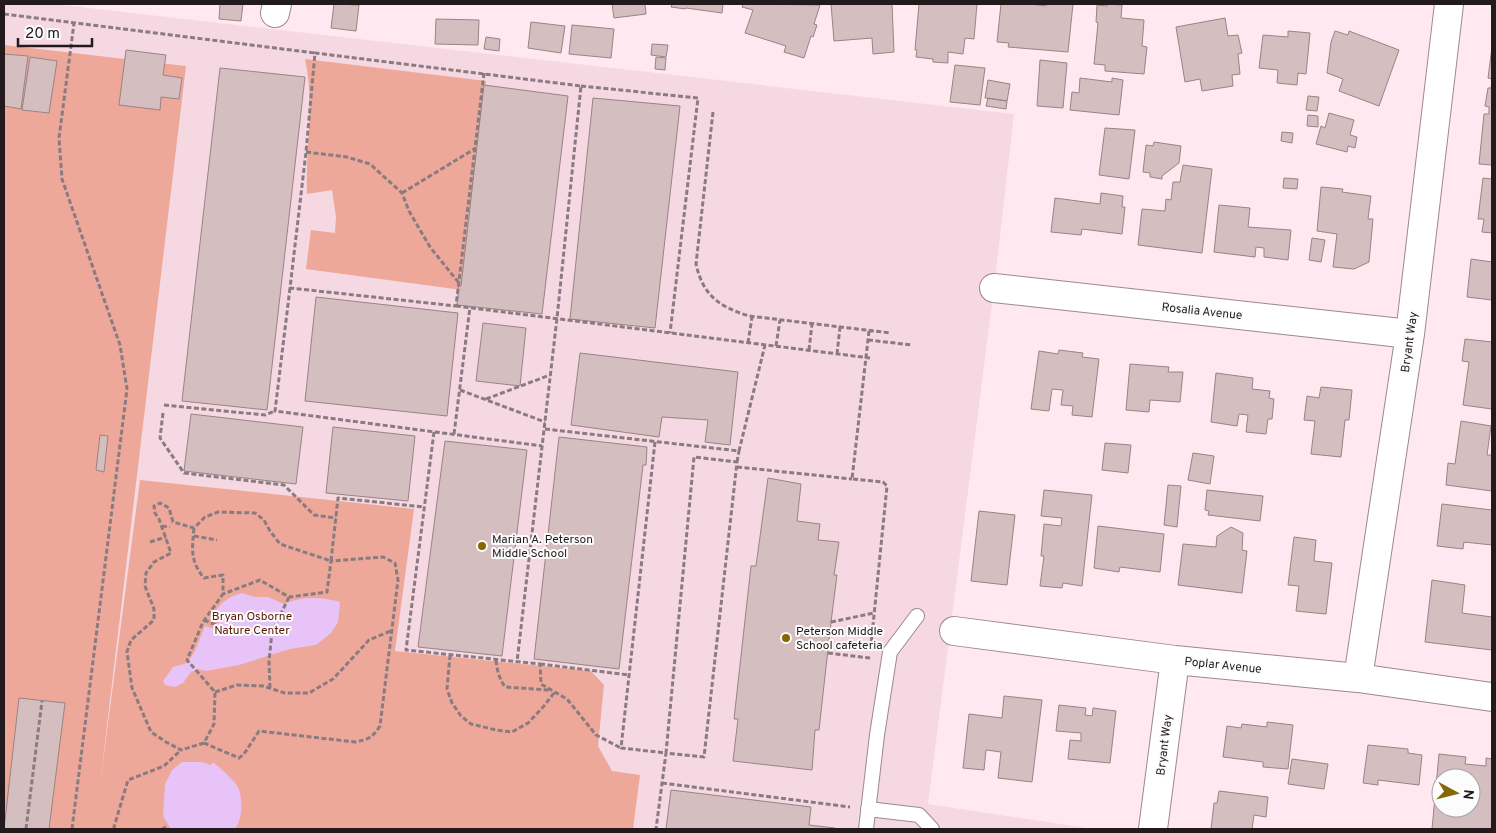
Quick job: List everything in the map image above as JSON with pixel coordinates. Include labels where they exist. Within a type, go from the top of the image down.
[{"type":"street","name":"Bryant Way","points":[[1358,678],[1410,334],[1449,4]]},
{"type":"street","name":"Rosalia Avenue","points":[[994,288],[1410,334]]},
{"type":"street","name":"Poplar Avenue","points":[[954,631],[1175,660],[1358,678],[1492,697]]},
{"type":"street","name":"Bryant Way","points":[[1153,829],[1175,660]]},
{"type":"lane","points":[[866,829],[890,652],[917,616]]},
{"type":"lane","points":[[868,809],[919,815],[932,829]]},
{"type":"path","points":[[4,14],[581,86],[698,98],[670,333]]},
{"type":"path","points":[[72,829],[128,389],[120,345],[62,179],[59,138],[74,23]]},
{"type":"path","points":[[275,411],[306,152],[315,53]]},
{"type":"path","points":[[456,306],[484,73]]},
{"type":"path","points":[[517,662],[557,318],[581,86]]},
{"type":"path","points":[[713,112],[696,264],[699,277],[707,290],[716,301],[730,310],[752,317],[891,333]]},
{"type":"path","points":[[402,193],[476,148]]},
{"type":"path","points":[[306,152],[347,157],[370,164],[402,193],[409,211],[430,246],[459,284]]},
{"type":"path","points":[[290,288],[470,307],[868,358]]},
{"type":"path","points":[[454,434],[470,307]]},
{"type":"path","points":[[748,343],[752,317]]},
{"type":"path","points":[[776,346],[780,320]]},
{"type":"path","points":[[809,350],[812,324]]},
{"type":"path","points":[[837,354],[840,328]]},
{"type":"path","points":[[852,479],[868,358],[869,331]]},
{"type":"path","points":[[868,340],[912,345]]},
{"type":"path","points":[[540,664],[541,684],[567,699],[596,735],[621,748],[704,757],[737,464],[765,345]]},
{"type":"path","points":[[485,399],[550,376]]},
{"type":"path","points":[[460,390],[545,422]]},
{"type":"path","points":[[164,405],[265,415],[275,411],[542,446]]},
{"type":"path","points":[[163,413],[160,438],[184,473],[284,485],[314,515],[336,518]]},
{"type":"path","points":[[544,429],[739,451]]},
{"type":"path","points":[[434,432],[406,650],[629,675]]},
{"type":"path","points":[[621,748],[655,442]]},
{"type":"path","points":[[656,829],[666,753],[694,457],[883,482],[887,486],[869,666]]},
{"type":"path","points":[[204,744],[214,724],[215,692],[187,660],[204,620],[223,594],[260,580],[290,597],[327,592],[338,498],[424,507]]},
{"type":"path","points":[[181,750],[151,732],[132,688],[127,652],[131,640],[154,620],[154,609],[145,586],[146,573],[154,562],[171,553],[154,506],[160,503],[168,508],[172,522],[194,528]]},
{"type":"path","points":[[115,829],[128,780],[164,766],[181,750],[204,744],[239,758],[244,754],[259,731],[354,742],[367,740],[374,736],[380,726],[398,580],[395,563],[383,557],[331,561],[280,544],[264,520],[255,513],[218,512],[205,517],[194,528],[192,556],[198,571],[204,578],[222,575],[223,594]]},
{"type":"path","points":[[162,526],[170,527]]},
{"type":"path","points":[[194,536],[217,540]]},
{"type":"path","points":[[150,542],[166,537]]},
{"type":"path","points":[[270,688],[269,661],[272,632],[290,597]]},
{"type":"path","points":[[832,622],[874,613]]},
{"type":"path","points":[[204,620],[216,625]]},
{"type":"path","points":[[215,692],[237,685],[262,686],[286,693],[309,693],[333,679],[369,640],[392,630]]},
{"type":"path","points":[[828,653],[870,658]]},
{"type":"path","points":[[450,655],[448,690],[452,703],[461,716],[471,724],[512,732],[532,719],[554,693]]},
{"type":"path","points":[[496,660],[500,680],[505,687],[550,690]]},
{"type":"path","points":[[26,829],[42,700]]},
{"type":"path","points":[[662,783],[852,807],[852,815]]},
{"type":"path","points":[[162,829],[166,827]]},
{"type":"shaded area","name":"Marian A. Peterson Middle School","points":[[4,4],[54,4],[1014,114],[994,288],[928,804],[1093,829],[4,829]]},
{"type":"shaded area","points":[[242,593],[255,597],[268,597],[284,604],[312,598],[340,602],[338,622],[331,633],[316,645],[290,649],[239,665],[206,671],[198,669],[191,672],[183,683],[175,687],[165,685],[163,681],[173,667],[187,663],[195,651],[205,626],[215,629],[219,622],[210,618],[217,609],[227,599]]},
{"type":"shaded area","points":[[182,762],[202,762],[211,765],[213,762],[236,784],[241,797],[241,809],[240,820],[235,829],[171,829],[163,816],[165,784],[172,770]]},
{"type":"green space","name":"Bryan Osborne Nature Center","points":[[4,45],[186,66],[100,784],[140,480],[414,509],[395,651],[591,671],[604,685],[598,746],[612,771],[640,775],[633,829],[4,829]]},
{"type":"green space","points":[[305,59],[486,81],[462,290],[306,269],[311,230],[335,233],[336,217],[332,190],[307,194],[310,109]]},
{"type":"building","points":[[220,4],[243,4],[241,21],[219,19]]},
{"type":"building","points":[[334,4],[359,5],[356,31],[331,28]]},
{"type":"building","points":[[612,4],[645,4],[646,14],[614,18]]},
{"type":"building","points":[[672,4],[723,4],[722,13],[671,7]]},
{"type":"building","points":[[743,4],[820,5],[814,24],[817,25],[813,37],[811,36],[804,58],[784,52],[786,46],[745,33],[753,10],[742,7]]},
{"type":"building","points":[[831,4],[892,4],[894,52],[873,54],[872,38],[834,41]]},
{"type":"building","points":[[919,4],[977,4],[974,39],[965,38],[963,54],[948,52],[948,63],[933,62],[933,59],[916,57]]},
{"type":"building","points":[[1001,4],[1046,6],[1046,4],[1073,4],[1068,52],[1008,47],[1009,43],[997,42]]},
{"type":"building","points":[[1108,4],[1122,5],[1121,18],[1144,20],[1142,46],[1147,47],[1144,74],[1105,71],[1105,65],[1094,64],[1098,23],[1096,22],[1097,5],[1107,6]]},
{"type":"building","points":[[1225,18],[1228,36],[1238,35],[1242,53],[1238,54],[1240,74],[1232,75],[1233,86],[1202,91],[1200,79],[1185,82],[1176,27]]},
{"type":"building","points":[[436,19],[479,20],[478,45],[435,44]]},
{"type":"building","points":[[531,22],[565,26],[561,53],[528,48]]},
{"type":"building","points":[[572,25],[614,29],[611,58],[569,54]]},
{"type":"building","points":[[1288,31],[1310,33],[1306,74],[1298,73],[1297,85],[1277,83],[1278,70],[1259,68],[1263,35],[1288,37]]},
{"type":"building","points":[[1335,31],[1348,35],[1349,31],[1399,50],[1379,106],[1339,91],[1343,79],[1327,73],[1331,42]]},
{"type":"building","points":[[486,37],[500,39],[499,51],[484,49]]},
{"type":"building","points":[[652,44],[668,45],[666,57],[651,55]]},
{"type":"building","points":[[1492,47],[1492,79],[1488,78]]},
{"type":"building","points":[[126,50],[166,55],[163,75],[182,78],[179,99],[161,97],[160,110],[119,105]]},
{"type":"building","points":[[4,54],[28,56],[21,109],[4,106]]},
{"type":"building","points":[[30,57],[57,61],[49,113],[22,110]]},
{"type":"building","points":[[656,57],[666,58],[665,70],[655,69]]},
{"type":"building","points":[[1040,60],[1067,63],[1063,108],[1037,106]]},
{"type":"building","points":[[955,65],[985,68],[980,105],[950,102]]},
{"type":"building","points":[[220,68],[305,77],[267,410],[182,401]]},
{"type":"building","points":[[1080,78],[1112,82],[1112,78],[1123,80],[1119,115],[1070,110],[1072,92],[1079,93]]},
{"type":"building","points":[[988,80],[1010,84],[1007,101],[985,98]]},
{"type":"building","points":[[1492,80],[1492,165],[1479,164],[1484,114],[1489,114],[1489,107],[1485,106],[1488,88],[1491,88]]},
{"type":"building","points":[[484,85],[568,96],[542,314],[457,305],[459,285],[461,286]]},
{"type":"building","points":[[1308,96],[1319,97],[1317,111],[1306,110]]},
{"type":"building","points":[[593,98],[680,106],[655,328],[570,319]]},
{"type":"building","points":[[988,98],[1007,101],[1006,109],[986,106]]},
{"type":"building","points":[[1329,113],[1354,120],[1350,135],[1357,137],[1355,148],[1348,146],[1347,152],[1316,144],[1321,126],[1325,128]]},
{"type":"building","points":[[1308,115],[1318,116],[1318,127],[1307,126]]},
{"type":"building","points":[[1105,128],[1135,130],[1129,179],[1099,175]]},
{"type":"building","points":[[1282,132],[1293,133],[1292,143],[1281,141]]},
{"type":"building","points":[[1154,142],[1181,146],[1179,163],[1162,176],[1162,179],[1150,177],[1150,173],[1143,172],[1146,145],[1153,146]]},
{"type":"building","points":[[1183,165],[1212,169],[1202,253],[1138,245],[1142,209],[1165,211],[1166,199],[1171,200],[1173,182],[1180,182]]},
{"type":"building","points":[[1284,178],[1298,179],[1297,189],[1283,188]]},
{"type":"building","points":[[1483,178],[1492,179],[1492,233],[1482,232],[1484,219],[1478,219]]},
{"type":"building","points":[[1321,187],[1343,189],[1342,192],[1371,196],[1368,219],[1373,219],[1369,262],[1354,269],[1333,267],[1337,234],[1317,231]]},
{"type":"building","points":[[1101,193],[1123,196],[1122,207],[1125,207],[1122,234],[1082,229],[1081,235],[1051,232],[1055,198],[1100,204]]},
{"type":"building","points":[[1219,205],[1250,208],[1248,227],[1291,230],[1288,260],[1264,257],[1264,248],[1256,247],[1255,257],[1214,252]]},
{"type":"building","points":[[1312,238],[1325,240],[1321,262],[1309,260]]},
{"type":"building","points":[[1471,259],[1492,262],[1492,300],[1467,297]]},
{"type":"building","points":[[316,297],[458,313],[447,416],[305,401]]},
{"type":"building","points":[[483,323],[526,328],[520,386],[476,381]]},
{"type":"building","points":[[1465,339],[1492,342],[1492,409],[1463,405],[1469,362],[1462,361]]},
{"type":"building","points":[[1059,350],[1083,353],[1082,357],[1099,359],[1092,417],[1072,415],[1073,406],[1061,405],[1063,390],[1052,389],[1049,411],[1031,409],[1039,351],[1058,354]]},
{"type":"building","points":[[580,353],[738,372],[730,445],[705,442],[708,420],[662,417],[659,437],[571,425]]},
{"type":"building","points":[[1130,364],[1169,367],[1168,372],[1183,372],[1180,402],[1150,400],[1149,412],[1126,410]]},
{"type":"building","points":[[1216,373],[1253,378],[1252,389],[1270,391],[1269,398],[1274,399],[1272,419],[1268,419],[1266,434],[1246,432],[1248,415],[1239,414],[1237,426],[1211,422]]},
{"type":"building","points":[[1321,387],[1352,390],[1349,420],[1345,420],[1341,457],[1311,454],[1315,421],[1304,420],[1307,396],[1319,398]]},
{"type":"building","points":[[191,414],[303,427],[296,484],[184,471]]},
{"type":"building","points":[[1461,421],[1491,426],[1487,455],[1492,455],[1492,491],[1446,485],[1448,463],[1455,464]]},
{"type":"building","points":[[333,427],[415,436],[408,501],[326,493]]},
{"type":"building","points":[[100,435],[108,436],[104,472],[96,470]]},
{"type":"building","points":[[559,437],[647,447],[646,465],[643,465],[619,669],[534,659]]},
{"type":"building","points":[[445,441],[527,450],[502,656],[418,647]]},
{"type":"building","points":[[1105,443],[1131,445],[1128,473],[1102,470]]},
{"type":"building","points":[[1193,453],[1214,456],[1210,484],[1188,480]]},
{"type":"building","name":"Peterson Middle School cafeteria","points":[[768,478],[801,484],[797,521],[820,524],[818,540],[839,542],[834,575],[837,575],[819,730],[815,730],[812,770],[733,761],[738,719],[734,719],[751,566],[756,566]]},
{"type":"building","points":[[1168,485],[1181,486],[1177,527],[1164,525]]},
{"type":"building","points":[[1044,490],[1092,495],[1082,586],[1063,583],[1062,588],[1040,586],[1044,556],[1041,556],[1044,524],[1061,526],[1062,518],[1041,516]]},
{"type":"building","points":[[1207,490],[1263,496],[1260,521],[1208,515],[1209,511],[1205,510]]},
{"type":"building","points":[[1442,504],[1492,510],[1492,545],[1464,542],[1463,549],[1437,546]]},
{"type":"building","points":[[979,511],[1015,515],[1007,585],[971,581]]},
{"type":"building","points":[[1098,526],[1164,534],[1160,572],[1120,567],[1119,572],[1094,568]]},
{"type":"building","points":[[1231,527],[1243,533],[1242,550],[1247,551],[1242,593],[1178,585],[1183,544],[1216,547],[1217,536]]},
{"type":"building","points":[[1294,537],[1316,540],[1314,561],[1332,563],[1326,614],[1296,611],[1299,586],[1288,585]]},
{"type":"building","points":[[1432,580],[1465,585],[1462,613],[1492,617],[1492,650],[1425,642]]},
{"type":"building","points":[[1004,696],[1042,700],[1032,782],[998,778],[1001,752],[986,750],[984,770],[963,768],[969,714],[1002,718]]},
{"type":"building","points":[[19,698],[65,703],[49,829],[4,829]]},
{"type":"building","points":[[1059,705],[1086,708],[1085,715],[1092,716],[1093,708],[1116,711],[1110,763],[1068,759],[1070,740],[1081,741],[1081,733],[1056,731]]},
{"type":"building","points":[[1267,722],[1293,725],[1288,769],[1263,767],[1263,762],[1223,757],[1227,726],[1241,728],[1242,724],[1267,727]]},
{"type":"building","points":[[1368,745],[1408,749],[1408,753],[1422,755],[1419,785],[1378,780],[1378,785],[1363,783]]},
{"type":"building","points":[[1439,754],[1466,757],[1465,764],[1486,766],[1486,758],[1492,759],[1492,829],[1432,829],[1433,818],[1481,818],[1481,768],[1438,768]]},
{"type":"building","points":[[1292,759],[1328,764],[1324,789],[1288,784]]},
{"type":"building","points":[[671,790],[811,807],[809,825],[835,828],[666,829]]},
{"type":"building","points":[[1219,791],[1268,797],[1266,817],[1254,815],[1252,829],[1211,829],[1214,803],[1217,803]]},
{"type":"place","name":"Marian A. Peterson Middle School","points":[[482,546]]},
{"type":"place","name":"Peterson Middle School cafeteria","points":[[786,638]]}]
